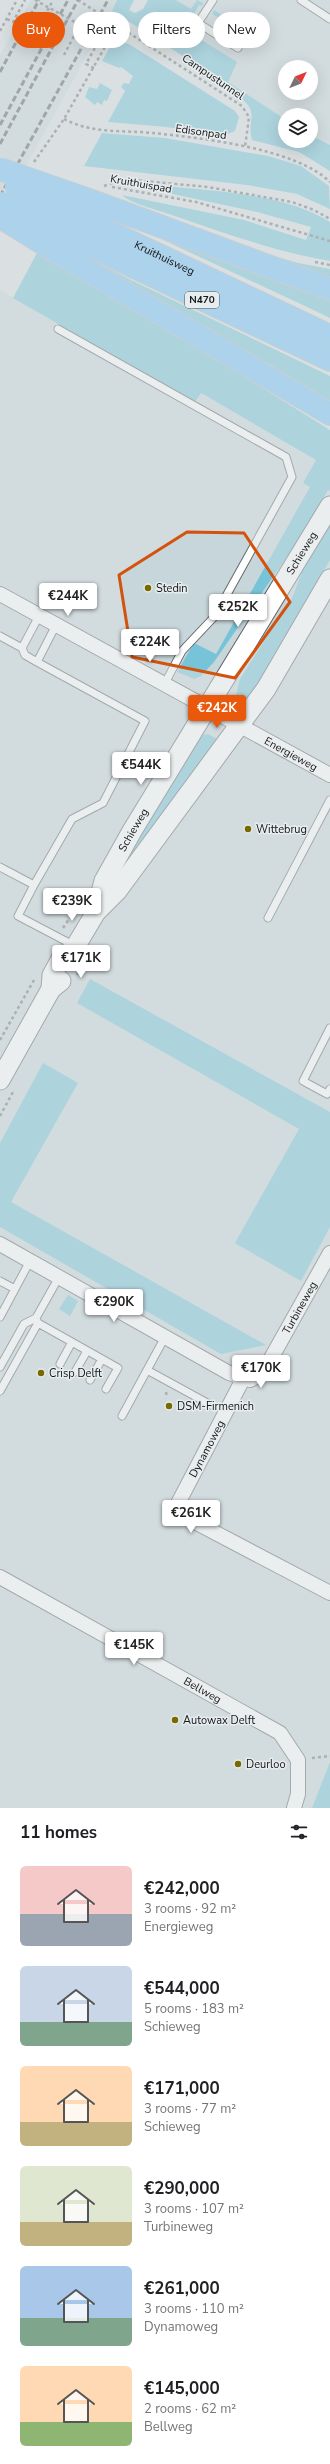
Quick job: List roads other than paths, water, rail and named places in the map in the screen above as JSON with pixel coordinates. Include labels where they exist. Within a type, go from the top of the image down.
[{"type":"highway","name":"N470","points":[[0,168],[330,289]]},
{"type":"highway","name":"Kruithuisweg","points":[[0,179],[94,203],[330,336]]},
{"type":"highway","name":"Kruithuisweg","points":[[0,203],[70,248],[330,360]]},
{"type":"highway","name":"N470","points":[[0,217],[70,248],[321,409],[330,422]]},
{"type":"street","name":"Schieweg","points":[[96,912],[104,880],[132,831],[208,709],[330,506]]},
{"type":"street","name":"Schieweg","points":[[0,1080],[51,989],[52,974],[56,967],[62,958],[75,947],[96,912],[117,891],[240,727],[277,671],[330,579]]},
{"type":"street","name":"Energieweg","points":[[0,594],[330,775]]},
{"type":"street","points":[[0,1244],[243,1379]]},
{"type":"street","name":"Turbineweg","points":[[243,1379],[250,1380],[258,1376],[270,1362],[330,1253]]},
{"type":"street","name":"Dynamoweg","points":[[243,1379],[174,1511],[330,1593]]},
{"type":"street","name":"Bellweg","points":[[0,1577],[280,1733],[298,1760],[298,1794],[294,1808]]},
{"type":"lane","points":[[212,0],[198,23],[213,32]]},
{"type":"lane","points":[[301,0],[330,19]]},
{"type":"lane","points":[[58,329],[286,457],[292,477],[215,616],[182,651],[164,685]]},
{"type":"lane","points":[[22,648],[39,616]]},
{"type":"lane","points":[[37,662],[56,625]]},
{"type":"lane","points":[[0,636],[22,648],[25,655],[145,721],[103,803],[72,819],[18,916],[75,947]]},
{"type":"lane","points":[[268,918],[330,800]]},
{"type":"lane","points":[[0,867],[34,885]]},
{"type":"lane","points":[[330,1028],[303,1081],[327,1094],[330,1089]]},
{"type":"lane","points":[[0,1317],[30,1261]]},
{"type":"lane","points":[[0,1391],[59,1277]]},
{"type":"lane","points":[[2,1285],[15,1289]]},
{"type":"lane","points":[[0,1368],[24,1324],[37,1321],[118,1368],[106,1389]]},
{"type":"lane","points":[[122,1416],[165,1337]]},
{"type":"lane","points":[[60,1364],[72,1342]]},
{"type":"lane","points":[[75,1372],[87,1351]]},
{"type":"lane","points":[[90,1380],[102,1359]]},
{"type":"lane","points":[[147,1370],[211,1405]]},
{"type":"railway","points":[[0,72],[39,0]]},
{"type":"railway","points":[[0,125],[68,0]]},
{"type":"railway","points":[[0,144],[78,0]]},
{"type":"railway","points":[[0,196],[108,0]]},
{"type":"place","name":"Stedin","points":[[148,588]]},
{"type":"place","name":"Wittebrug","points":[[248,829]]},
{"type":"place","name":"Crisp Delft","points":[[41,1373]]},
{"type":"place","name":"DSM-Firmenich","points":[[169,1406]]},
{"type":"place","name":"Autowax Delft","points":[[175,1720]]},
{"type":"place","name":"Deurloo","points":[[238,1764]]}]
